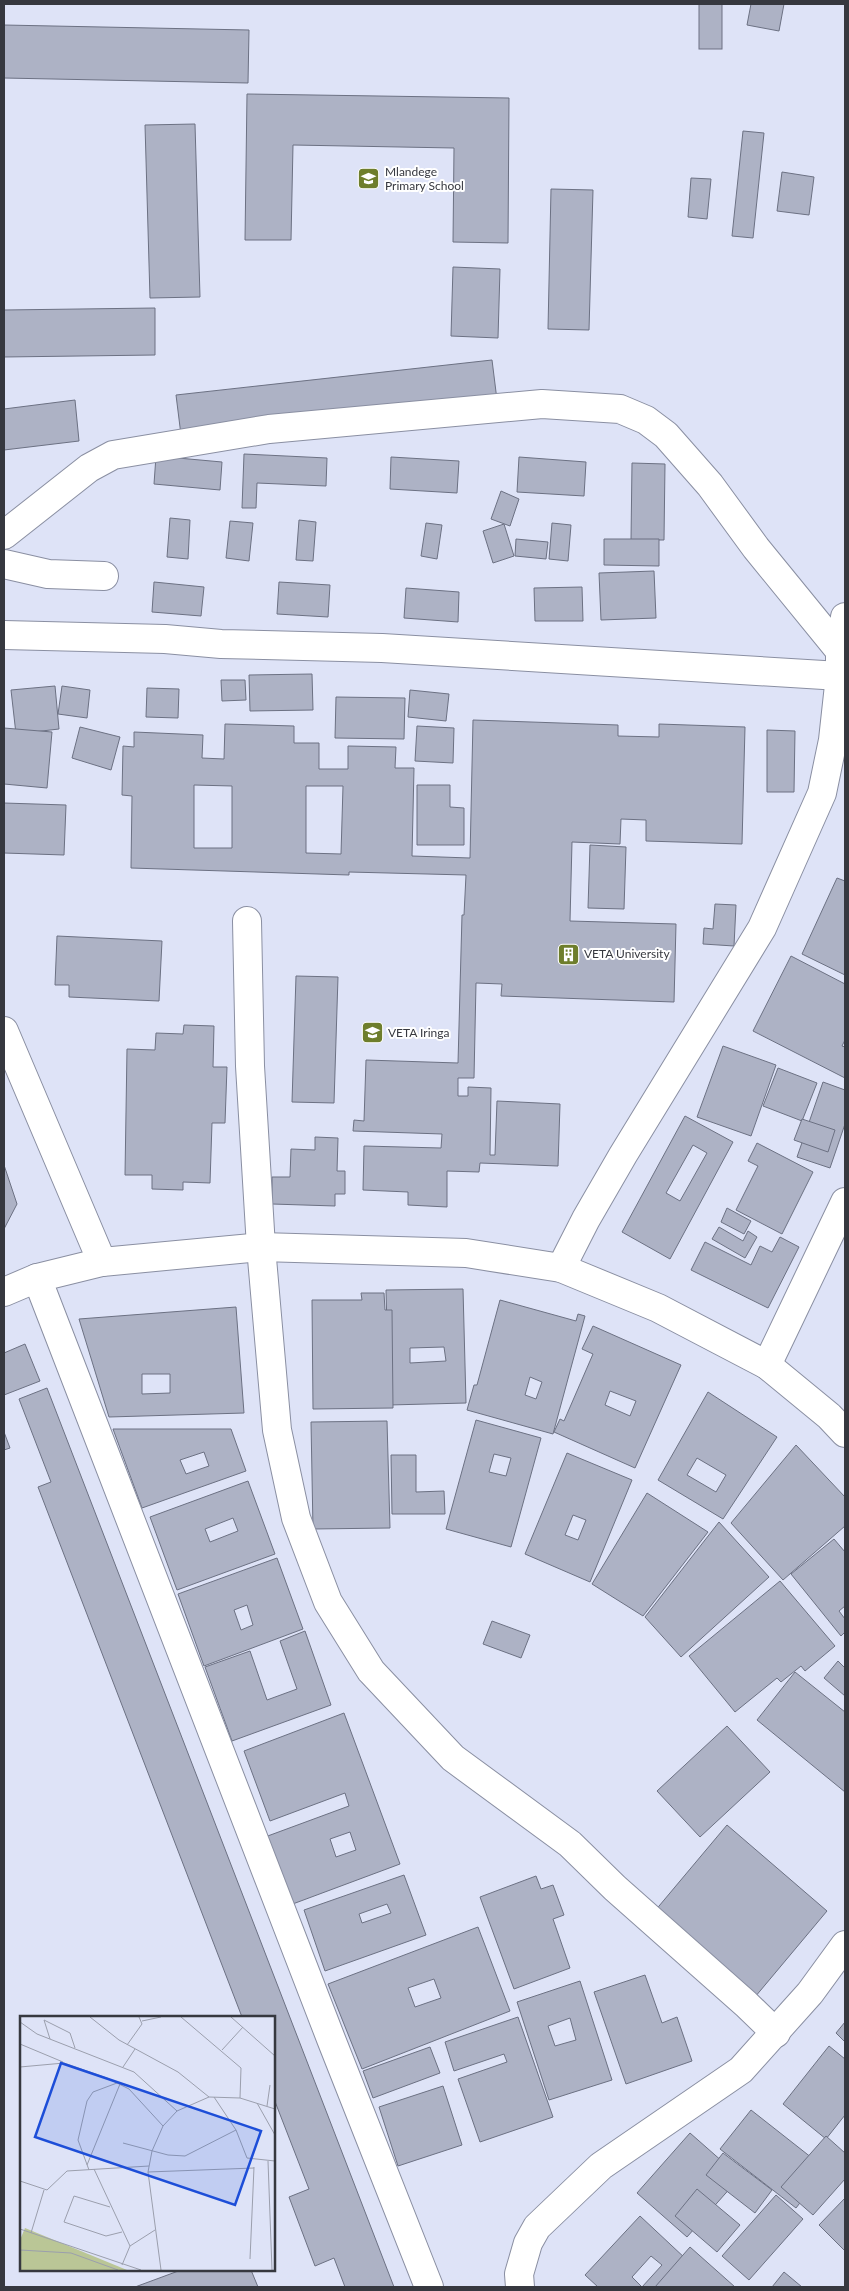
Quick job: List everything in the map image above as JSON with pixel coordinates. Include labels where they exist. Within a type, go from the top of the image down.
[{"type":"street","points":[[4,536],[89,468],[113,456],[269,430],[542,404],[620,409],[646,420],[666,434],[710,485],[840,663]]},
{"type":"street","points":[[4,564],[48,574],[104,576]]},
{"type":"street","points":[[561,1268],[586,1219],[623,1155],[762,928],[822,793],[833,740],[845,617]]},
{"type":"street","points":[[4,635],[165,639],[221,644],[840,663]]},
{"type":"street","points":[[247,921],[250,1066],[261,1246],[277,1430],[296,1518],[328,1602],[371,1671],[453,1758],[570,1844],[615,1888],[776,2033]]},
{"type":"street","points":[[4,1032],[102,1262]]},
{"type":"street","points":[[767,1365],[845,1202]]},
{"type":"street","points":[[4,1292],[37,1278],[102,1262],[261,1246],[466,1253],[561,1268],[658,1308],[767,1365],[829,1416],[845,1433]]},
{"type":"street","points":[[37,1278],[330,2039],[429,2287]]},
{"type":"street","points":[[520,2287],[518,2274],[528,2243],[537,2226],[601,2166],[741,2070],[810,1993],[845,1946]]},
{"type":"building","points":[[699,4],[722,4],[722,49],[699,49]]},
{"type":"building","points":[[751,4],[784,4],[779,31],[747,25]]},
{"type":"building","points":[[4,25],[249,30],[248,83],[4,78]]},
{"type":"building","points":[[247,94],[509,98],[508,243],[453,242],[454,148],[293,145],[291,240],[245,240]]},
{"type":"building","points":[[195,124],[200,297],[150,298],[145,125]]},
{"type":"building","points":[[743,131],[764,133],[753,238],[732,236]]},
{"type":"building","points":[[782,172],[814,177],[809,215],[777,211]]},
{"type":"building","points":[[691,178],[711,179],[707,219],[688,217]]},
{"type":"building","points":[[551,189],[593,190],[589,330],[548,329]]},
{"type":"building","points":[[453,267],[500,269],[498,338],[451,336]]},
{"type":"building","points":[[155,308],[155,355],[4,357],[4,310]]},
{"type":"building","points":[[492,360],[497,400],[181,435],[176,395]]},
{"type":"building","points":[[75,400],[79,441],[4,450],[4,409]]},
{"type":"building","points":[[244,454],[327,458],[326,486],[257,483],[256,508],[242,508]]},
{"type":"building","points":[[156,456],[222,462],[220,490],[154,484]]},
{"type":"building","points":[[391,457],[459,461],[457,493],[390,489]]},
{"type":"building","points":[[519,457],[586,462],[584,496],[517,492]]},
{"type":"building","points":[[632,463],[665,464],[664,540],[631,540]]},
{"type":"building","points":[[501,491],[519,499],[510,526],[491,519]]},
{"type":"building","points":[[170,518],[190,520],[188,559],[167,557]]},
{"type":"building","points":[[299,520],[316,522],[313,561],[296,560]]},
{"type":"building","points":[[230,521],[253,523],[249,561],[226,558]]},
{"type":"building","points":[[426,523],[442,525],[437,559],[421,556]]},
{"type":"building","points":[[552,523],[571,525],[568,561],[549,559]]},
{"type":"building","points":[[504,524],[514,556],[493,563],[483,531]]},
{"type":"building","points":[[516,539],[548,542],[546,559],[515,556]]},
{"type":"building","points":[[604,539],[659,539],[659,566],[604,565]]},
{"type":"building","points":[[654,571],[656,618],[601,620],[599,573]]},
{"type":"building","points":[[154,582],[204,587],[201,616],[152,612]]},
{"type":"building","points":[[279,582],[330,585],[328,617],[277,614]]},
{"type":"building","points":[[582,587],[583,621],[535,621],[534,588]]},
{"type":"building","points":[[406,588],[459,592],[458,622],[404,618]]},
{"type":"building","points":[[312,674],[313,710],[250,711],[249,675]]},
{"type":"building","points":[[221,680],[245,680],[246,700],[222,701]]},
{"type":"building","points":[[55,686],[59,729],[16,734],[11,690]]},
{"type":"building","points":[[62,686],[90,690],[87,718],[58,714]]},
{"type":"building","points":[[147,688],[179,689],[178,718],[146,717]]},
{"type":"building","points":[[410,690],[449,694],[446,721],[408,717]]},
{"type":"building","points":[[336,697],[405,698],[404,739],[335,738]]},
{"type":"building","name":"VETA University","points":[[473,720],[618,725],[618,736],[659,737],[659,724],[745,727],[742,844],[646,841],[646,820],[621,819],[620,844],[572,842],[570,921],[676,924],[674,1002],[501,996],[502,984],[476,983],[474,1078],[458,1078],[458,1096],[468,1096],[468,1087],[491,1088],[490,1155],[495,1155],[497,1101],[560,1104],[558,1166],[480,1163],[479,1172],[447,1171],[447,1207],[408,1205],[408,1192],[363,1190],[364,1146],[441,1148],[442,1134],[353,1131],[354,1120],[364,1121],[366,1060],[458,1063],[462,915],[464,915],[466,875],[349,872],[349,875],[131,868],[132,796],[122,795],[123,746],[134,747],[134,732],[203,735],[202,758],[224,759],[225,724],[294,726],[294,743],[319,743],[319,769],[348,769],[348,746],[396,747],[395,768],[414,768],[412,856],[470,858]],"holes":[[[194,785],[232,786],[232,848],[194,848]],[[306,786],[343,786],[341,854],[306,853]]]},
{"type":"building","points":[[417,726],[454,728],[453,763],[415,761]]},
{"type":"building","points":[[80,727],[120,737],[111,770],[72,758]]},
{"type":"building","points":[[4,728],[52,732],[47,788],[4,784]]},
{"type":"building","points":[[767,730],[795,731],[794,792],[767,792]]},
{"type":"building","points":[[417,785],[450,785],[450,807],[464,808],[464,845],[417,845]]},
{"type":"building","points":[[4,803],[66,805],[64,855],[4,853]]},
{"type":"building","points":[[590,845],[626,847],[624,909],[588,908]]},
{"type":"building","points":[[837,878],[845,881],[845,975],[802,954]]},
{"type":"building","points":[[715,904],[736,905],[734,946],[703,944],[704,928],[713,929]]},
{"type":"building","points":[[57,936],[162,941],[159,1001],[69,997],[69,985],[55,985]]},
{"type":"building","points":[[791,956],[845,984],[845,1040],[842,1046],[845,1047],[845,1078],[753,1031]]},
{"type":"building","points":[[296,976],[338,977],[334,1103],[292,1102]]},
{"type":"building","points":[[184,1025],[214,1026],[213,1067],[227,1067],[225,1123],[212,1123],[210,1183],[183,1182],[183,1190],[152,1189],[152,1175],[125,1175],[127,1049],[155,1050],[156,1033],[183,1034]]},
{"type":"building","points":[[723,1046],[776,1065],[751,1136],[697,1117]]},
{"type":"building","points":[[778,1068],[817,1083],[802,1121],[763,1106]]},
{"type":"building","points":[[823,1082],[845,1090],[845,1124],[830,1168],[797,1157]]},
{"type":"building","points":[[685,1116],[733,1142],[670,1259],[622,1232]],"holes":[[[693,1145],[707,1153],[680,1201],[666,1193]]]},
{"type":"building","points":[[802,1119],[835,1130],[828,1152],[794,1140]]},
{"type":"building","points":[[315,1137],[338,1138],[337,1171],[345,1171],[345,1194],[335,1194],[335,1206],[272,1204],[272,1177],[290,1177],[291,1149],[315,1150]]},
{"type":"building","points":[[757,1143],[813,1172],[782,1234],[736,1210],[758,1166],[748,1161]]},
{"type":"building","points":[[4,1165],[17,1204],[4,1229]]},
{"type":"building","points":[[727,1208],[751,1221],[744,1234],[721,1222]]},
{"type":"building","points":[[719,1227],[743,1241],[748,1231],[757,1237],[745,1258],[712,1239]]},
{"type":"building","points":[[780,1237],[799,1247],[768,1308],[691,1270],[705,1242],[751,1265],[760,1246],[772,1252]]},
{"type":"building","points":[[463,1289],[466,1403],[389,1405],[386,1290]],"holes":[[[444,1347],[446,1361],[410,1363],[410,1348]]]},
{"type":"building","points":[[361,1293],[384,1293],[385,1310],[392,1310],[393,1408],[313,1409],[312,1300],[362,1300]]},
{"type":"building","points":[[500,1300],[576,1321],[578,1314],[585,1316],[553,1434],[467,1410],[474,1385],[477,1385]],"holes":[[[530,1377],[542,1382],[536,1399],[525,1395]]]},
{"type":"building","points":[[236,1307],[244,1413],[109,1417],[79,1319]],"holes":[[[142,1374],[170,1374],[170,1393],[142,1394]]]},
{"type":"building","points":[[593,1326],[681,1365],[635,1468],[554,1432],[560,1419],[564,1421],[593,1354],[582,1349]],"holes":[[[610,1391],[636,1401],[630,1416],[605,1405]]]},
{"type":"building","points":[[25,1344],[40,1381],[4,1395],[4,1353]]},
{"type":"building","points":[[47,1388],[394,2287],[345,2287],[334,2258],[315,2266],[289,2197],[309,2189],[275,2102],[275,2016],[242,2016],[38,1487],[51,1482],[19,1399]]},
{"type":"building","points":[[708,1392],[777,1437],[723,1519],[658,1480]],"holes":[[[697,1458],[726,1475],[716,1492],[687,1475]]]},
{"type":"building","points":[[476,1420],[541,1438],[511,1547],[446,1529]],"holes":[[[494,1454],[511,1458],[506,1476],[489,1472]]]},
{"type":"building","points":[[387,1421],[390,1528],[313,1529],[311,1422]]},
{"type":"building","points":[[113,1429],[231,1429],[246,1471],[142,1508]],"holes":[[[204,1452],[209,1466],[186,1474],[180,1460]]]},
{"type":"building","points":[[4,1432],[10,1448],[4,1450]]},
{"type":"building","points":[[796,1445],[845,1497],[845,1526],[783,1580],[731,1523]]},
{"type":"building","points":[[567,1453],[632,1480],[590,1582],[525,1554]],"holes":[[[573,1515],[586,1520],[578,1540],[565,1535]]]},
{"type":"building","points":[[391,1455],[416,1455],[416,1492],[444,1491],[445,1514],[392,1514]]},
{"type":"building","points":[[248,1481],[275,1554],[177,1590],[150,1517]],"holes":[[[233,1518],[238,1531],[210,1542],[205,1529]]]},
{"type":"building","points":[[647,1493],[708,1532],[643,1616],[592,1584]]},
{"type":"building","points":[[719,1522],[769,1577],[681,1657],[645,1617]]},
{"type":"building","points":[[834,1539],[845,1552],[845,1606],[839,1611],[845,1619],[845,1632],[841,1636],[791,1574]]},
{"type":"building","points":[[277,1558],[303,1629],[204,1666],[178,1594]],"holes":[[[247,1605],[253,1625],[241,1630],[234,1610]]]},
{"type":"building","points":[[780,1581],[835,1646],[805,1671],[801,1666],[781,1682],[777,1678],[735,1712],[689,1656]]},
{"type":"building","points":[[492,1621],[530,1635],[521,1658],[483,1644]]},
{"type":"building","points":[[305,1631],[331,1705],[232,1741],[205,1667],[250,1651],[267,1700],[297,1689],[280,1641]]},
{"type":"building","points":[[838,1661],[845,1668],[845,1696],[824,1678]]},
{"type":"building","points":[[795,1672],[845,1712],[845,1792],[757,1720]]},
{"type":"building","points":[[344,1713],[400,1864],[290,1905],[265,1837],[349,1806],[345,1793],[270,1821],[244,1751]],"holes":[[[350,1832],[356,1850],[336,1857],[330,1839]]]},
{"type":"building","points":[[727,1726],[770,1772],[700,1837],[657,1791]]},
{"type":"building","points":[[727,1825],[827,1911],[755,1997],[654,1912]]},
{"type":"building","points":[[404,1875],[426,1935],[325,1971],[304,1910]],"holes":[[[387,1904],[391,1913],[362,1923],[359,1914]]]},
{"type":"building","points":[[536,1876],[541,1889],[553,1885],[564,1915],[553,1919],[570,1968],[514,1989],[480,1897]]},
{"type":"building","points":[[478,1927],[510,2011],[362,2069],[328,1984]],"holes":[[[434,1979],[441,1998],[415,2007],[408,1988]]]},
{"type":"building","points":[[645,1975],[662,2023],[677,2017],[692,2061],[626,2084],[594,1992]]},
{"type":"building","points":[[580,1981],[612,2080],[549,2100],[517,2002]],"holes":[[[570,2018],[576,2040],[555,2046],[548,2026]]]},
{"type":"building","points":[[518,2017],[553,2117],[480,2142],[458,2079],[507,2062],[504,2054],[454,2071],[445,2042]]},
{"type":"building","points":[[845,2022],[845,2042],[836,2033]]},
{"type":"building","points":[[829,2046],[845,2059],[845,2115],[826,2139],[783,2104]]},
{"type":"building","points":[[430,2047],[440,2073],[373,2098],[363,2071]]},
{"type":"building","points":[[443,2086],[462,2145],[398,2166],[379,2107]]},
{"type":"building","points":[[751,2110],[826,2169],[796,2208],[720,2149]]},
{"type":"building","points":[[690,2133],[740,2177],[687,2237],[637,2193]]},
{"type":"building","points":[[826,2136],[845,2153],[845,2179],[813,2215],[781,2187]]},
{"type":"building","points":[[723,2153],[772,2190],[755,2213],[706,2175]]},
{"type":"building","points":[[697,2189],[740,2225],[717,2252],[675,2216]]},
{"type":"building","points":[[776,2195],[803,2219],[749,2280],[722,2256]]},
{"type":"building","points":[[845,2198],[845,2251],[819,2225]]},
{"type":"building","points":[[640,2216],[702,2274],[689,2287],[642,2287],[598,2287],[585,2275]],"holes":[[[651,2256],[662,2265],[642,2287],[632,2277]]]},
{"type":"building","points":[[690,2247],[735,2287],[655,2287]]},
{"type":"building","points":[[178,2271],[251,2271],[258,2287],[135,2287]]},
{"type":"building","points":[[784,2272],[802,2287],[772,2287]]},
{"type":"place","name":"Mlandege Primary School","points":[[369,179]]},
{"type":"place","name":"VETA University","points":[[568,954]]},
{"type":"place","name":"VETA Iringa","points":[[372,1033]]}]
